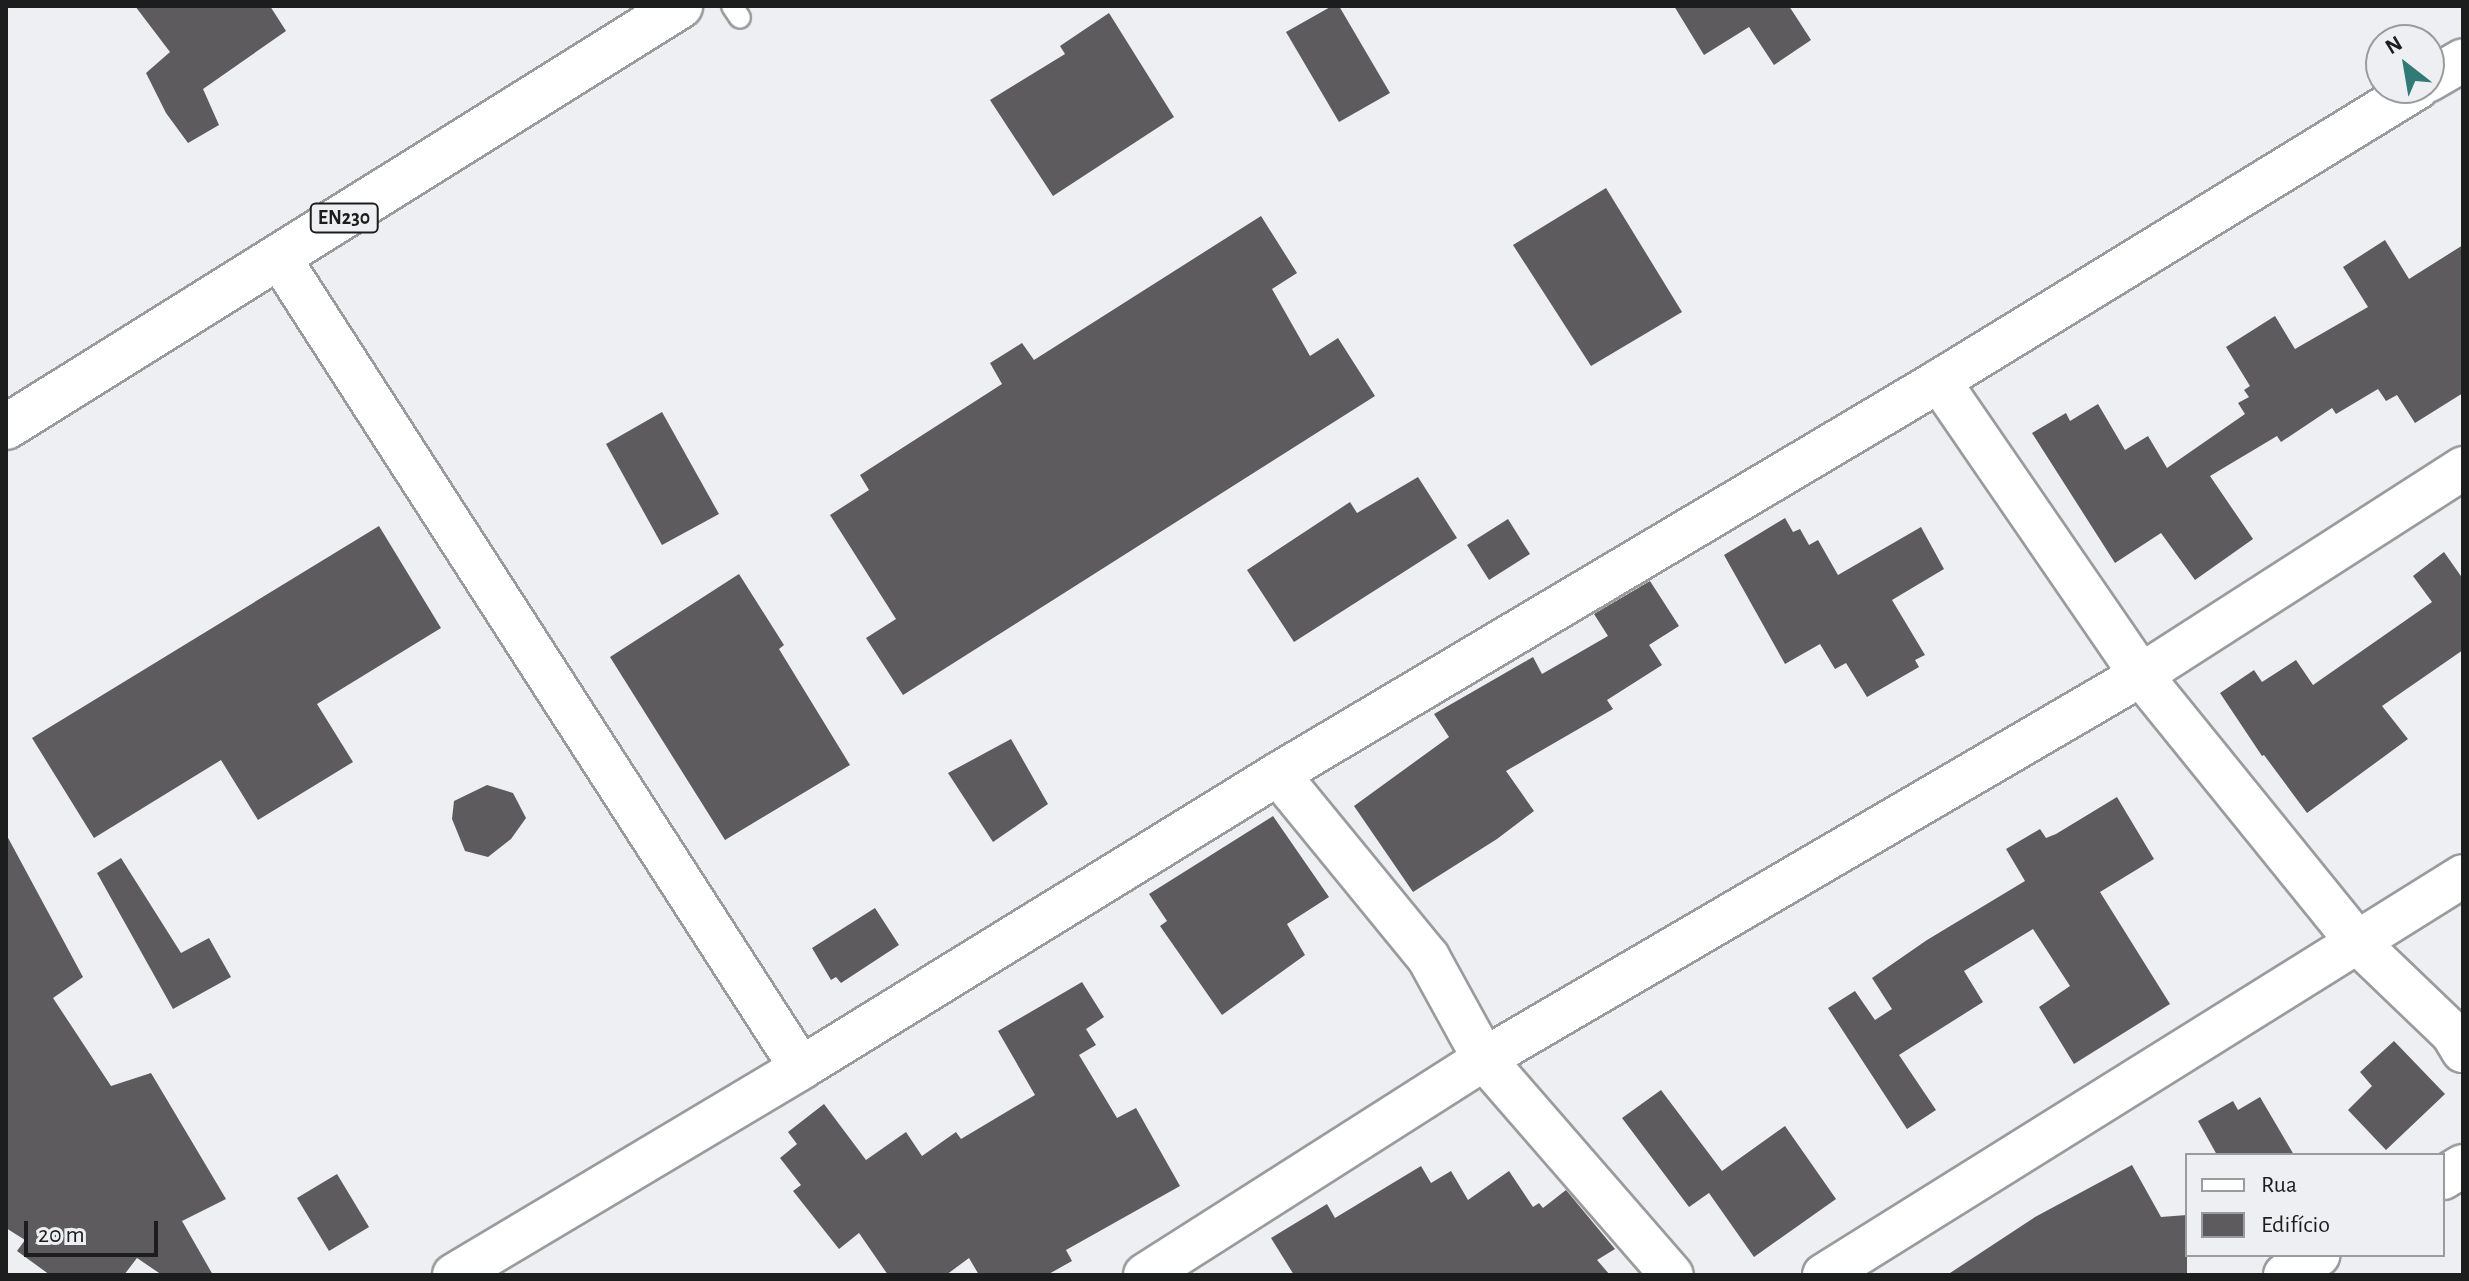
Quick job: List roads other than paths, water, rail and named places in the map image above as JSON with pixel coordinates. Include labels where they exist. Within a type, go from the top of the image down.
[{"type":"main road","name":"EN230","points":[[6,427],[280,259],[680,6]]},
{"type":"street","points":[[2445,71],[2463,60]]},
{"type":"street","points":[[454,1275],[801,1068],[1278,774],[1939,381],[2391,104]]},
{"type":"street","points":[[280,259],[801,1068]]},
{"type":"street","points":[[1939,381],[2141,675],[2358,943],[2452,1033],[2463,1051]]},
{"type":"street","points":[[1145,1275],[1484,1059],[2141,675],[2463,468]]},
{"type":"street","points":[[1278,774],[1428,957],[1484,1059],[1672,1275]]},
{"type":"street","points":[[1824,1275],[2463,876]]},
{"type":"street","points":[[2445,1177],[2463,1166]]},
{"type":"street","points":[[2285,1275],[2315,1257]]}]
